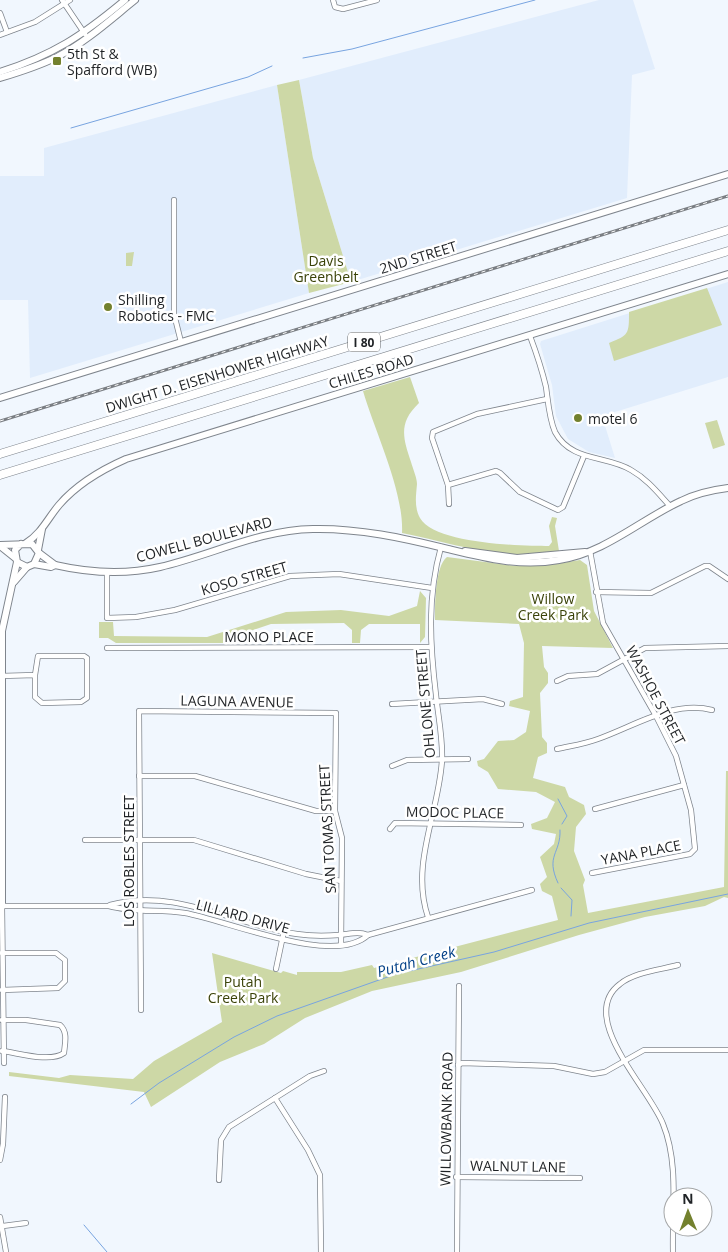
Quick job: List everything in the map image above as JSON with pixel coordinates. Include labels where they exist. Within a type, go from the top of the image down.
[{"type":"highway","name":"DWIGHT D. EISENHOWER HIGHWAY","points":[[0,454],[728,230]]},
{"type":"highway","name":"I 80","points":[[0,475],[728,251]]},
{"type":"street","points":[[0,34],[35,22],[70,0]]},
{"type":"street","points":[[0,72],[48,55],[86,35],[125,0]]},
{"type":"street","points":[[0,78],[40,65],[135,0]]},
{"type":"street","points":[[333,0],[335,8],[343,9],[377,0]]},
{"type":"street","points":[[64,2],[86,35]]},
{"type":"street","points":[[0,12],[7,32]]},
{"type":"street","name":"2ND STREET","points":[[0,398],[728,174]]},
{"type":"street","points":[[174,200],[174,314],[180,342]]},
{"type":"street","name":"CHILES ROAD","points":[[23,544],[42,528],[59,505],[72,492],[96,474],[126,459],[728,274]]},
{"type":"street","points":[[530,336],[543,376],[556,432],[567,446],[584,456],[614,462],[630,468],[645,478],[670,506]]},
{"type":"street","points":[[449,504],[448,485],[432,438],[433,432],[477,414],[548,399]]},
{"type":"street","points":[[448,485],[496,472],[520,492],[558,510],[563,507],[584,456]]},
{"type":"street","name":"COWELL BOULEVARD","points":[[34,564],[106,572],[160,567],[245,540],[298,530],[356,531],[448,549],[517,558],[588,552],[638,526],[670,506],[702,493],[728,488]]},
{"type":"street","points":[[14,582],[27,567],[34,564],[42,528]]},
{"type":"street","points":[[4,1063],[2,1051],[1,906],[2,631],[14,582],[16,550],[23,544]]},
{"type":"street","points":[[0,545],[32,544],[38,552]]},
{"type":"street","points":[[0,545],[16,560],[27,567]]},
{"type":"street","name":"OHLONE STREET","points":[[428,917],[423,898],[422,877],[442,759],[431,647],[432,588],[441,547]]},
{"type":"street","name":"COWELL BOULEVARD","points":[[38,552],[55,565]]},
{"type":"street","name":"WASHOE STREET","points":[[588,552],[603,623],[656,716],[676,756],[691,810],[693,852]]},
{"type":"street","points":[[596,592],[652,593],[705,566],[709,566],[728,579]]},
{"type":"street","name":"KOSO STREET","points":[[106,572],[107,618],[136,617],[175,610],[270,580],[290,576],[339,574],[432,588]]},
{"type":"street","points":[[557,681],[568,676],[597,674],[645,648],[728,646]]},
{"type":"street","name":"MONO PLACE","points":[[107,648],[431,647]]},
{"type":"street","points":[[77,655],[87,658],[88,677],[85,702],[42,703],[35,697],[35,675],[38,656],[77,655]]},
{"type":"street","points":[[1,676],[35,675]]},
{"type":"street","points":[[392,704],[483,699],[502,704]]},
{"type":"street","points":[[557,749],[596,740],[656,716],[686,707],[712,710]]},
{"type":"street","name":"LAGUNA AVENUE","points":[[139,711],[336,713]]},
{"type":"street","name":"LOS ROBLES STREET","points":[[139,711],[141,1010]]},
{"type":"street","name":"SAN TOMAS STREET","points":[[336,713],[335,811],[342,838],[341,944]]},
{"type":"street","points":[[392,766],[407,760],[468,759]]},
{"type":"street","points":[[139,776],[195,776],[316,811],[335,811]]},
{"type":"street","points":[[595,809],[684,785]]},
{"type":"street","name":"MODOC PLACE","points":[[390,829],[395,823],[521,825]]},
{"type":"street","points":[[85,840],[194,840],[306,874],[341,881]]},
{"type":"street","name":"YANA PLACE","points":[[592,873],[693,852]]},
{"type":"street","name":"LILLARD DRIVE","points":[[1,906],[109,906],[126,910],[173,911],[215,921],[282,941],[310,944],[341,944],[362,941],[368,935],[532,890]]},
{"type":"street","name":"LILLARD DRIVE","points":[[109,906],[126,901],[183,903],[284,931],[310,935],[341,935],[360,932],[368,935]]},
{"type":"street","points":[[215,921],[217,912]]},
{"type":"street","points":[[276,969],[284,931]]},
{"type":"street","points":[[310,935],[310,944]]},
{"type":"street","points":[[2,953],[56,953],[65,960],[65,981],[58,988],[2,990]]},
{"type":"street","points":[[673,1252],[672,1157],[667,1135],[656,1109],[607,1026],[606,1004],[620,984],[631,978],[678,965]]},
{"type":"street","name":"WILLOWBANK ROAD","points":[[456,1252],[459,986]]},
{"type":"street","points":[[2,1020],[26,1020],[60,1025],[63,1027],[65,1038],[64,1053],[59,1056],[48,1057],[2,1051]]},
{"type":"street","points":[[458,1065],[462,1063],[554,1066],[593,1074],[605,1072],[644,1050],[728,1050]]},
{"type":"street","points":[[219,1180],[219,1150],[224,1134],[236,1121],[310,1076],[324,1071]]},
{"type":"street","points":[[0,1160],[5,1096]]},
{"type":"street","points":[[276,1098],[308,1150],[320,1175],[321,1252]]},
{"type":"street","name":"WALNUT LANE","points":[[456,1177],[580,1178]]},
{"type":"street","points":[[0,1217],[6,1252]]},
{"type":"street","points":[[3,1226],[26,1223]]},
{"type":"shaded area","points":[[599,0],[633,0],[655,69],[632,75],[627,198],[351,282],[313,158],[299,80]]},
{"type":"shaded area","points":[[277,85],[309,293],[30,378],[28,300],[0,300],[0,176],[44,176],[44,148]]},
{"type":"shaded area","points":[[728,282],[728,377],[602,416],[615,458],[589,452],[568,439],[556,416],[552,385],[540,344],[541,341]]},
{"type":"green space","name":"Davis Greenbelt","points":[[299,80],[313,158],[351,282],[309,293],[277,85]]},
{"type":"green space","points":[[134,252],[132,266],[126,266],[126,253]]},
{"type":"green space","points":[[707,288],[722,325],[614,361],[609,343],[621,338],[626,333],[629,325],[629,312]]},
{"type":"green space","points":[[410,377],[419,403],[412,410],[405,424],[404,438],[417,484],[416,506],[420,518],[429,527],[460,538],[500,544],[549,546],[552,542],[549,526],[552,517],[557,518],[555,526],[559,551],[520,555],[500,553],[402,533],[394,480],[363,391]]},
{"type":"green space","points":[[717,420],[725,445],[713,449],[705,423]]},
{"type":"green space","points":[[447,557],[516,566],[549,565],[580,560],[587,565],[594,611],[613,648],[542,646],[544,667],[548,673],[548,683],[540,693],[542,737],[547,743],[547,753],[538,757],[533,778],[565,787],[569,797],[584,805],[586,814],[576,827],[574,851],[585,880],[583,885],[588,913],[724,887],[726,771],[728,771],[728,898],[724,897],[705,906],[645,917],[579,935],[461,972],[372,991],[305,1018],[264,1044],[220,1062],[151,1107],[144,1092],[9,1076],[9,1072],[59,1078],[70,1075],[133,1079],[154,1061],[222,1022],[212,953],[281,973],[283,971],[297,975],[297,972],[341,972],[372,965],[374,968],[558,920],[552,896],[542,891],[540,884],[547,877],[540,857],[554,844],[556,834],[532,829],[531,824],[547,818],[555,802],[536,792],[498,789],[488,772],[478,766],[477,761],[484,759],[498,741],[514,740],[526,732],[530,711],[509,706],[510,701],[523,697],[524,643],[519,624],[435,620],[438,577],[443,562]]},
{"type":"green space","points":[[420,591],[426,598],[425,637],[420,643],[420,624],[369,624],[361,630],[360,643],[352,643],[352,630],[344,623],[271,624],[223,640],[223,643],[116,643],[108,638],[99,638],[99,622],[113,622],[114,636],[207,637],[286,612],[341,610],[389,616],[417,606]]},
{"type":"waterway","points":[[303,58],[352,49],[535,0]]},
{"type":"waterway","points":[[71,128],[248,77],[272,66]]},
{"type":"waterway","points":[[558,799],[567,816],[562,824]]},
{"type":"waterway","points":[[558,883],[554,874],[553,860],[560,838],[560,830]]},
{"type":"waterway","points":[[561,888],[572,900],[571,916]]},
{"type":"waterway","name":"Putah Creek","points":[[131,1104],[159,1083],[234,1037],[277,1016],[396,974],[494,952],[589,923],[728,894]]},
{"type":"waterway","name":"Putah Creek","points":[[84,1225],[107,1252]]},
{"type":"railway","points":[[0,421],[728,196]]},
{"type":"place","name":"5th St & Spafford (WB)","points":[[57,61]]},
{"type":"place","name":"Shilling Robotics - FMC","points":[[108,307]]},
{"type":"place","name":"motel 6","points":[[578,418]]},
{"type":"park label","name":"Willow Creek Park","points":[[553,606]]},
{"type":"park label","name":"Putah Creek Park","points":[[243,990]]}]
